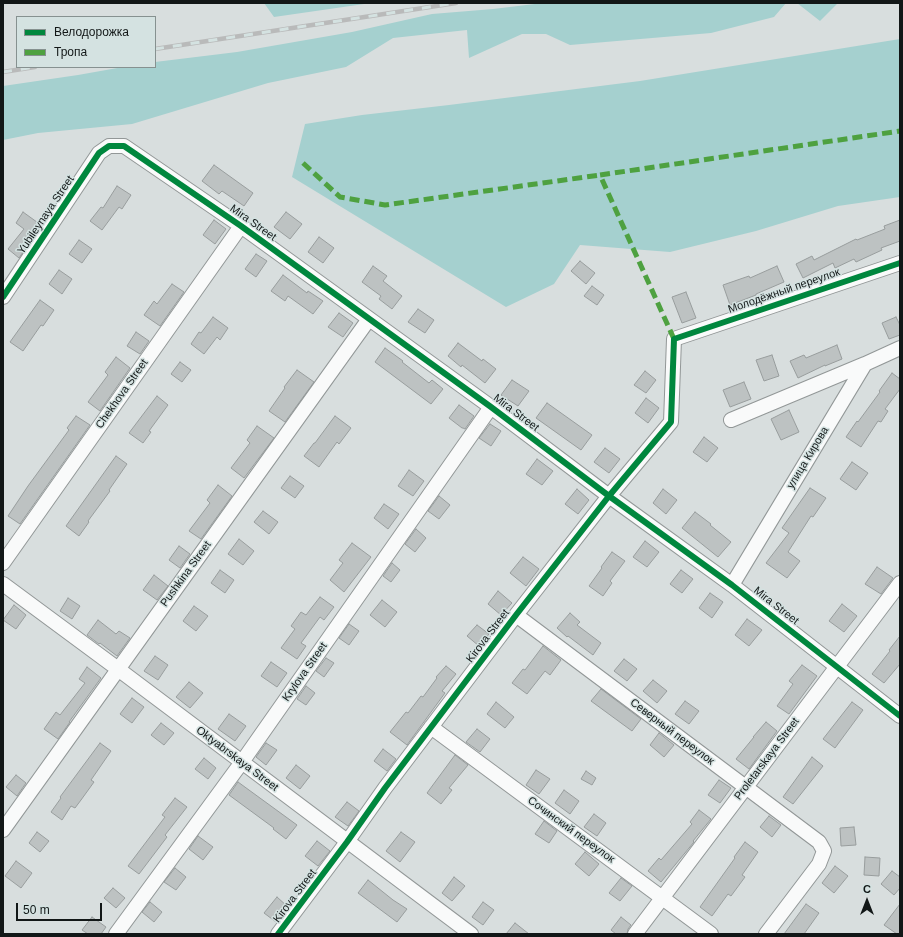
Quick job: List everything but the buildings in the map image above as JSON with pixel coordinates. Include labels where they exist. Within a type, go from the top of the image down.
[{"type":"street","name":"Mira Street","points":[[109,146],[124,146],[241,226],[491,407],[609,496],[732,585],[900,716]]},
{"type":"street","name":"Yubileynaya Street","points":[[3,297],[99,153],[109,146]]},
{"type":"street","name":"Chekhova Street","points":[[3,563],[241,226]]},
{"type":"street","name":"Молодёжный переулок","points":[[674,339],[900,263]]},
{"type":"street","name":"Pushkina Street","points":[[3,830],[369,319]]},
{"type":"street","name":"Kirova Street","points":[[279,934],[348,842],[385,788],[516,615],[609,496],[671,422],[674,339]]},
{"type":"street","points":[[732,420],[900,348]]},
{"type":"street","name":"улица Кирова","points":[[732,585],[865,364]]},
{"type":"street","name":"Krylova Street","points":[[116,934],[242,762],[491,407]]},
{"type":"street","name":"Proletarskaya Street","points":[[635,934],[900,583]]},
{"type":"street","name":"Oktyabrskaya Street","points":[[3,584],[471,934]]},
{"type":"street","name":"Северный переулок","points":[[516,615],[819,842],[824,851],[819,864],[766,934]]},
{"type":"street","name":"Сочинский переулок","points":[[432,727],[711,934]]},
{"type":"shaded area","points":[[264,3],[371,3],[274,17]]},
{"type":"shaded area","points":[[543,3],[786,3],[774,17],[711,33],[570,45],[546,34],[522,34],[469,58],[467,30],[393,38],[346,67],[268,83],[132,124],[38,133],[3,140],[3,86],[117,68],[156,68],[156,62],[237,52],[352,32],[432,14]]},
{"type":"shaded area","points":[[797,3],[838,3],[820,21]]},
{"type":"shaded area","points":[[900,39],[900,197],[838,206],[756,231],[670,252],[580,245],[554,284],[506,307],[292,177],[305,124],[362,115],[640,81]]},
{"type":"railway","points":[[156,49],[456,3]]},
{"type":"railway","points":[[3,72],[29,68]]},
{"type":"marked path","points":[[674,339],[600,175],[900,131]]},
{"type":"marked path","points":[[303,163],[340,197],[385,205],[600,175]]},
{"type":"cycle path","points":[[3,297],[99,153],[109,146],[124,146],[241,226],[491,407],[609,496],[732,585],[900,716]]},
{"type":"cycle path","points":[[278,934],[347,842],[385,788],[516,615],[609,496],[671,422],[674,339],[900,263]]}]
